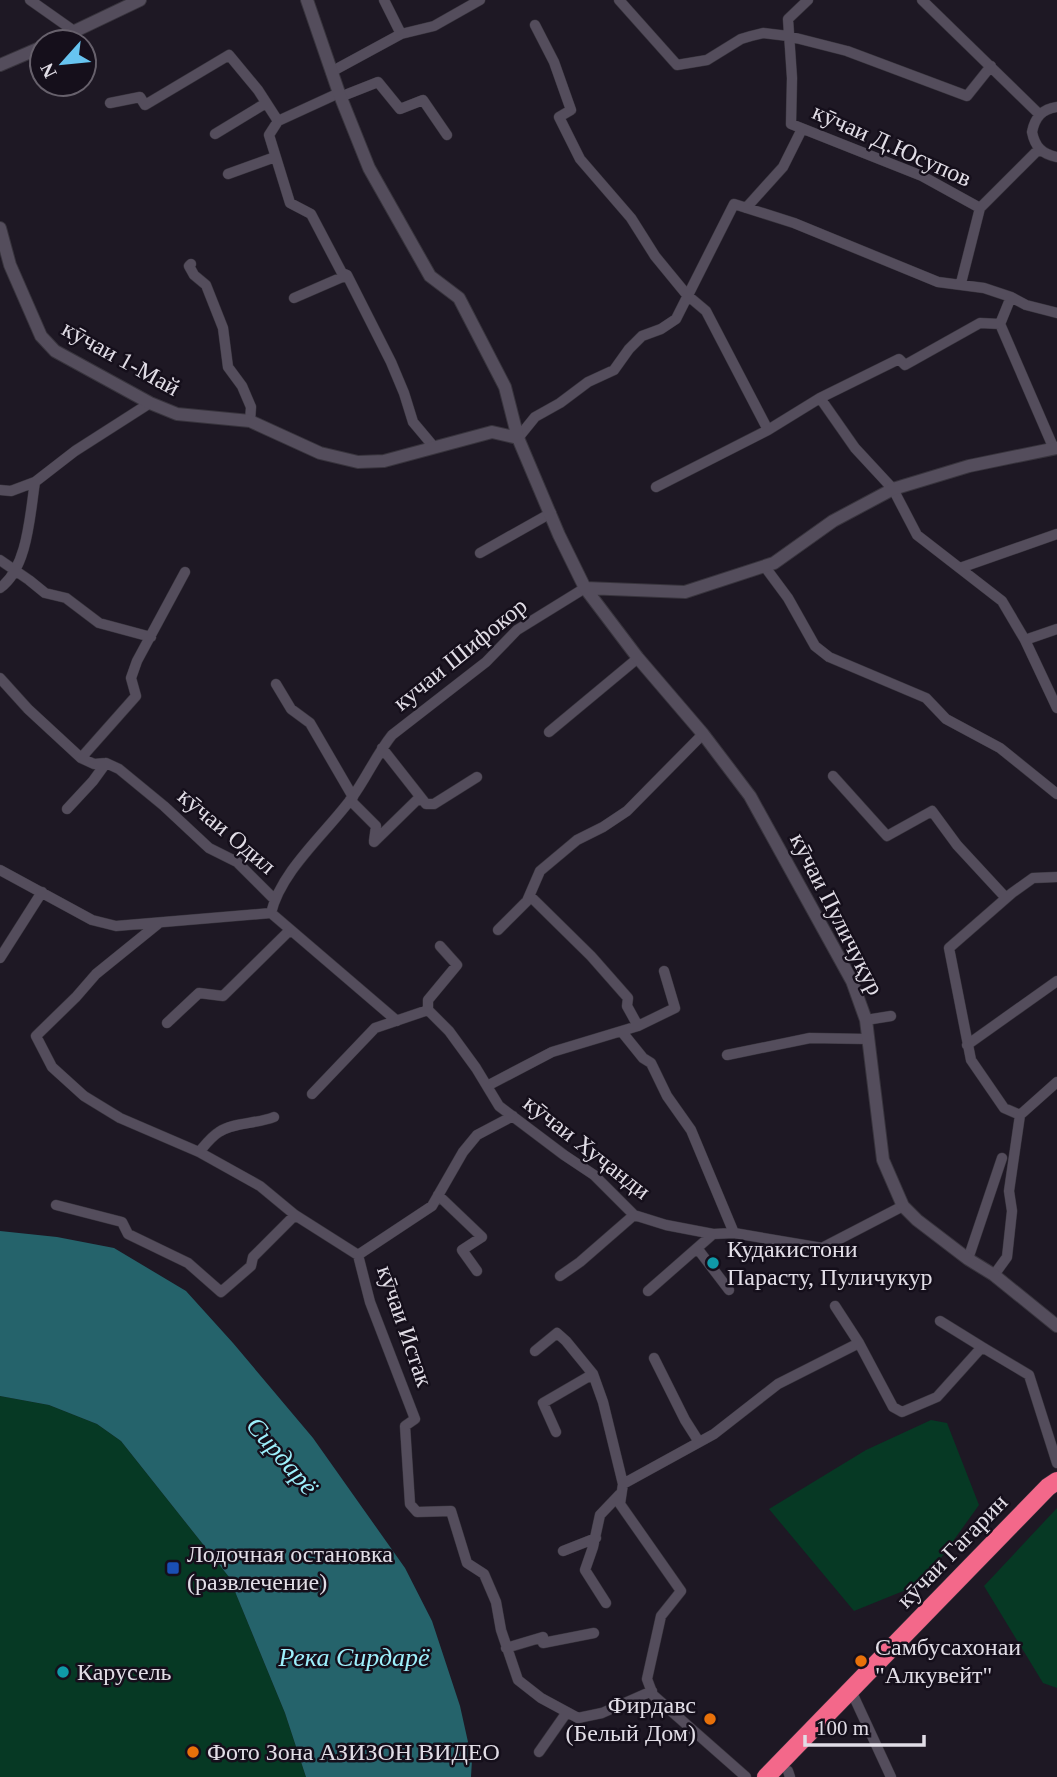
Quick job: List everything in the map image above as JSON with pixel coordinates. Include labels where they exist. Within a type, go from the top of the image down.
[{"type":"highway","name":"кӯчаи Гагарин","points":[[766,1777],[1048,1487],[1057,1481]]},
{"type":"highway","name":"кӯчаи Гагарин","points":[[787,1775],[854,1697],[1057,1493]]},
{"type":"street","points":[[30,0],[70,28]]},
{"type":"street","points":[[80,28],[140,0]]},
{"type":"street","name":"кӯчаи Пуличуқур","points":[[307,0],[331,72],[369,168],[430,276],[459,298],[465,309],[505,387],[519,438],[585,588],[750,796],[852,981],[866,1020],[883,1160],[903,1206],[917,1220],[994,1275],[1057,1326]]},
{"type":"street","points":[[384,0],[401,34]]},
{"type":"street","points":[[331,72],[401,34],[434,26],[480,0]]},
{"type":"street","points":[[619,0],[677,65],[707,60],[741,39],[763,33],[788,36],[848,51],[967,96],[991,66]]},
{"type":"street","points":[[788,36],[788,19],[808,0]]},
{"type":"street","points":[[922,0],[1039,114]]},
{"type":"street","points":[[535,25],[554,62],[571,110],[559,117],[580,159],[631,218],[655,256],[687,295],[706,311],[768,430]]},
{"type":"street","name":"кӯчаи Д.Юсупов","points":[[788,36],[792,78],[791,124],[922,176],[980,208]]},
{"type":"street","points":[[0,65],[28,53]]},
{"type":"street","points":[[110,103],[140,97],[145,105],[229,55],[278,121]]},
{"type":"street","points":[[434,447],[413,422],[404,393],[347,275],[342,273],[311,214],[290,203],[269,135],[278,121],[378,82],[400,109],[423,100],[447,135]]},
{"type":"street","points":[[215,134],[266,103]]},
{"type":"street","points":[[1057,107],[1039,114],[1032,132],[1039,149],[1047,155],[1057,157]]},
{"type":"street","points":[[746,208],[783,167],[803,128]]},
{"type":"street","name":"кӯчаи Д.Юсупов","points":[[961,283],[980,208],[1039,149]]},
{"type":"street","points":[[228,174],[275,157]]},
{"type":"street","points":[[519,438],[535,417],[588,382],[614,370],[642,336],[661,330],[676,319],[734,204],[794,223],[938,282],[961,283],[1011,297],[1026,305],[1055,309]]},
{"type":"street","name":"кӯчаи 1-Май","points":[[0,229],[10,265],[41,336],[55,351],[150,403],[177,414],[250,421],[320,453],[358,462],[383,461],[492,432],[519,438]]},
{"type":"street","points":[[191,264],[189,267],[194,275],[206,285],[223,328],[228,367],[242,386],[251,407],[250,421]]},
{"type":"street","points":[[294,298],[347,275]]},
{"type":"street","points":[[585,588],[685,592],[765,567],[833,521],[893,489],[969,466],[1055,448],[1000,324],[1011,297]]},
{"type":"street","points":[[656,487],[768,430],[820,398],[899,359],[905,365],[980,323],[1000,324]]},
{"type":"street","points":[[820,398],[855,448],[893,489],[917,536],[1002,601],[1025,640],[1057,708]]},
{"type":"street","points":[[0,490],[11,491],[35,482],[75,451],[150,403]]},
{"type":"street","points":[[0,587],[15,571],[27,536],[35,482]]},
{"type":"street","points":[[480,554],[551,513]]},
{"type":"street","points":[[960,568],[1057,534]]},
{"type":"street","points":[[0,560],[45,593],[66,598],[99,623],[151,637]]},
{"type":"street","points":[[765,567],[788,598],[815,646],[829,657],[926,698],[947,719],[1000,748],[1057,794]]},
{"type":"street","points":[[1,681],[81,758],[136,696],[131,678],[137,661],[185,572]]},
{"type":"street","name":"кучаи Шифокор","points":[[274,899],[280,887],[352,798],[392,735],[486,662],[517,630],[585,588]]},
{"type":"street","points":[[1025,640],[1057,629]]},
{"type":"street","points":[[549,732],[638,658]]},
{"type":"street","points":[[276,684],[291,709],[310,723],[352,798],[376,827],[374,842],[420,797]]},
{"type":"street","points":[[498,930],[530,896],[540,871],[577,840],[627,811],[703,734]]},
{"type":"street","points":[[382,748],[426,804],[434,804],[477,777]]},
{"type":"street","name":"кӯчаи Одил","points":[[0,870],[92,919],[116,926],[271,914],[274,899],[237,863],[209,848],[119,769],[106,763],[94,764],[81,758]]},
{"type":"street","points":[[67,809],[106,763]]},
{"type":"street","points":[[833,776],[887,836],[932,811],[957,845],[1006,898]]},
{"type":"street","points":[[1020,1115],[1004,1108],[971,1060],[949,948],[1033,878],[1057,877]]},
{"type":"street","points":[[0,957],[41,892]]},
{"type":"street","points":[[530,896],[591,956],[628,998],[627,1006],[638,1026]]},
{"type":"street","points":[[271,914],[397,1021]]},
{"type":"street","name":"кӯчаи Истак","points":[[159,923],[96,974],[76,998],[36,1036],[52,1066],[83,1096],[120,1118],[199,1152],[260,1186],[295,1215],[358,1255],[370,1302],[415,1419],[405,1426],[411,1504],[417,1512],[451,1511],[467,1563],[484,1574],[496,1602],[500,1630],[518,1680],[541,1698],[578,1718],[603,1713],[652,1691]]},
{"type":"street","points":[[167,1023],[198,992],[223,996],[290,930]]},
{"type":"street","points":[[312,1094],[375,1028],[429,1010],[428,1000],[457,965],[440,946]]},
{"type":"street","points":[[487,1086],[552,1052],[622,1032],[675,1008],[664,971]]},
{"type":"street","points":[[967,1045],[1057,981]]},
{"type":"street","name":"кӯчаи Хуҷанди","points":[[429,1010],[449,1031],[499,1106],[594,1175],[634,1215],[666,1225],[713,1234],[734,1233],[822,1248],[903,1206]]},
{"type":"street","points":[[866,1020],[891,1016]]},
{"type":"street","points":[[622,1032],[643,1058],[651,1063],[667,1096],[691,1129],[734,1233]]},
{"type":"street","points":[[727,1055],[810,1038],[868,1039]]},
{"type":"street","points":[[994,1275],[1007,1257],[1013,1211],[1009,1191],[1020,1115],[1057,1082]]},
{"type":"street","points":[[358,1255],[432,1206],[463,1152],[477,1135],[513,1116]]},
{"type":"street","points":[[199,1152],[219,1132],[234,1125],[254,1124],[274,1117]]},
{"type":"street","points":[[968,1259],[1002,1158]]},
{"type":"street","points":[[438,1195],[482,1237],[462,1250],[477,1271]]},
{"type":"street","points":[[56,1205],[122,1223],[128,1234],[188,1263],[221,1292],[251,1266],[253,1257],[295,1215]]},
{"type":"street","points":[[560,1276],[634,1215]]},
{"type":"street","points":[[648,1291],[713,1234]]},
{"type":"street","points":[[697,1248],[730,1290]]},
{"type":"street","points":[[835,1306],[859,1343],[893,1407],[902,1412],[937,1397],[982,1347]]},
{"type":"street","points":[[940,1321],[1028,1375],[1057,1463]]},
{"type":"street","points":[[535,1351],[557,1333],[566,1340],[593,1374],[603,1402],[622,1489],[620,1504],[681,1591],[662,1616],[647,1679],[653,1695],[746,1777]]},
{"type":"street","points":[[607,1603],[585,1570],[596,1538],[600,1515],[622,1489],[714,1434],[778,1384],[859,1343]]},
{"type":"street","points":[[654,1359],[699,1442]]},
{"type":"street","points":[[556,1432],[543,1403],[593,1374]]},
{"type":"street","points":[[563,1551],[596,1538]]},
{"type":"street","points":[[506,1648],[543,1637],[543,1643],[594,1633]]},
{"type":"street","points":[[854,1697],[891,1777]]},
{"type":"street","points":[[539,1752],[566,1712]]},
{"type":"green space","points":[[0,1396],[49,1405],[97,1424],[121,1441],[229,1577],[285,1713],[306,1777],[0,1777]]},
{"type":"green space","points":[[931,1420],[947,1423],[979,1505],[923,1583],[854,1611],[769,1509],[866,1450]]},
{"type":"green space","points":[[1057,1508],[1057,1688],[1043,1683],[984,1586]]},
{"type":"water","name":"Река Сирдарё","points":[[0,1231],[57,1237],[114,1248],[186,1291],[233,1343],[313,1438],[405,1568],[432,1621],[460,1706],[472,1760],[471,1777],[306,1777],[285,1713],[229,1577],[121,1441],[97,1424],[49,1405],[0,1396]]},
{"type":"place","name":"Кудакистони Парасту, Пуличукур","points":[[713,1263]]},
{"type":"place","name":"Лодочная остановка (развлечение)","points":[[173,1568]]},
{"type":"place","name":"Самбусахонаи \"Алкувейт\"","points":[[861,1661]]},
{"type":"place","name":"Карусель","points":[[63,1672]]},
{"type":"place","name":"Фирдавс (Белый Дом)","points":[[710,1719]]},
{"type":"place","name":"Фото Зона АЗИЗОН ВИДЕО","points":[[193,1752]]},
{"type":"water label","name":"Сирдарё","points":[[282,1456]]}]
